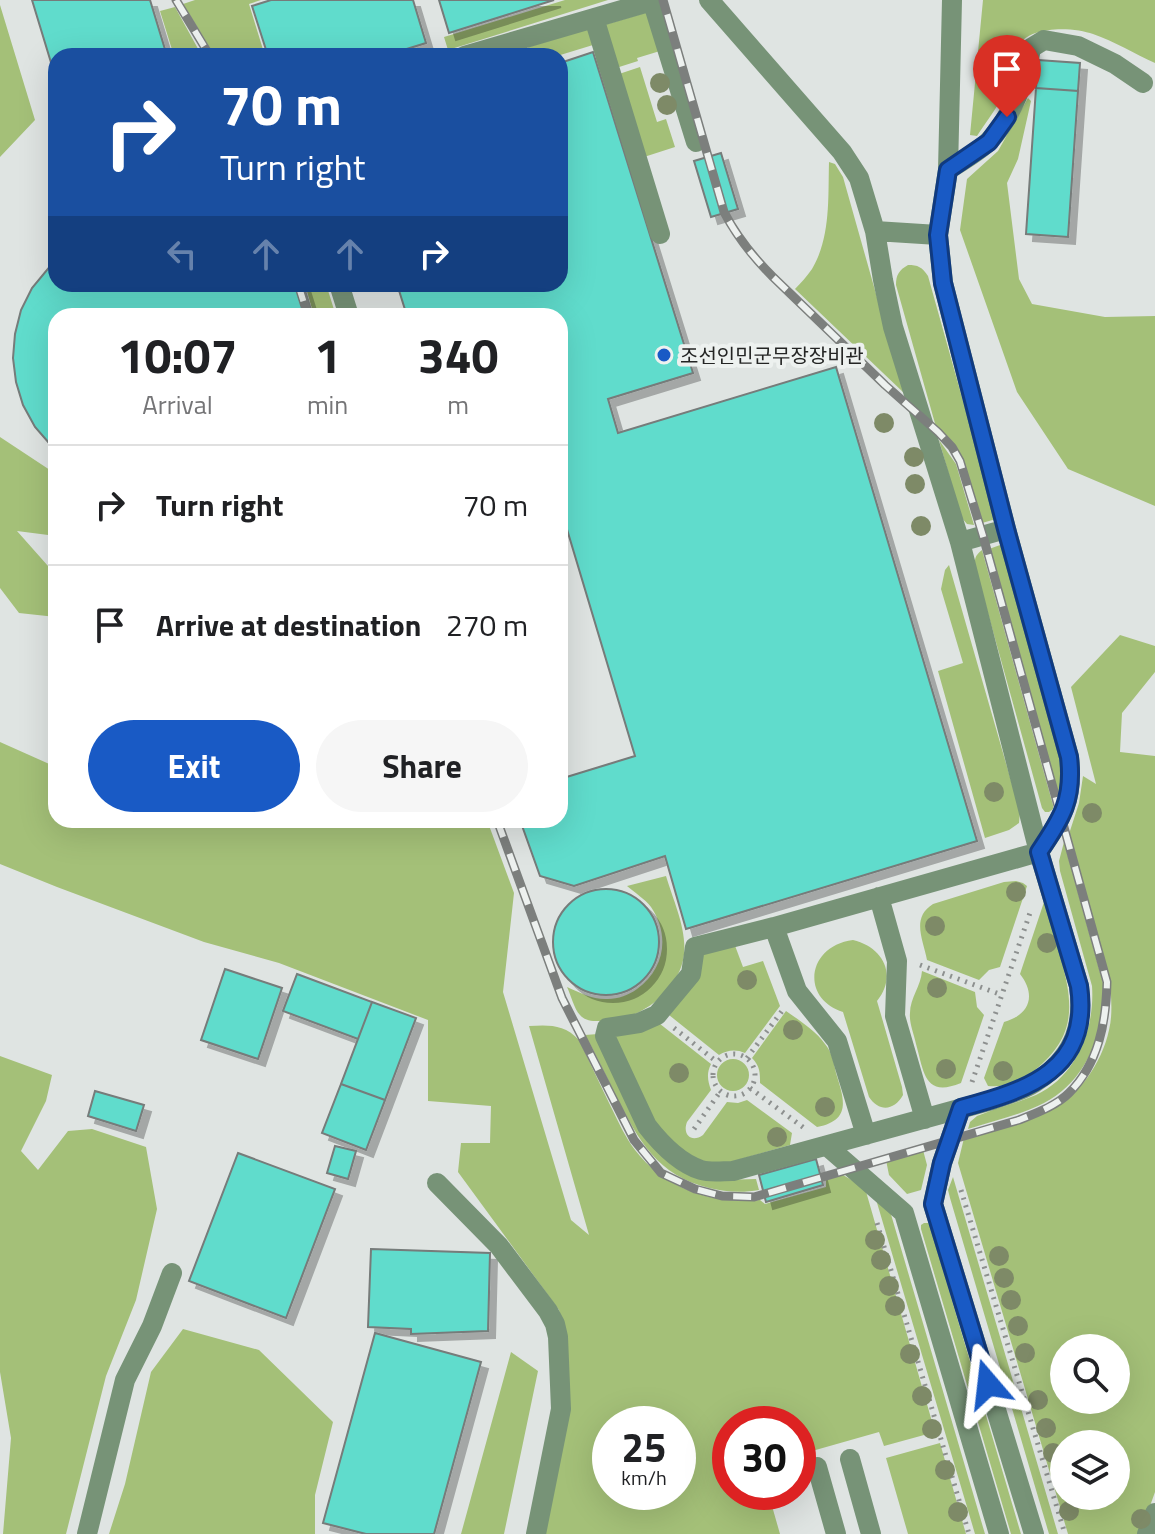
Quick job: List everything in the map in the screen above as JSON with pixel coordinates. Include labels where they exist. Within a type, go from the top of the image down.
[{"type":"street","points":[[491,48],[654,0],[696,142]]},
{"type":"street","points":[[709,0],[842,152],[859,178],[875,231],[893,327],[960,542],[1039,852],[1079,986],[1082,1007],[1072,1044],[1062,1060],[1031,1085],[992,1100],[733,1171],[704,1171],[677,1157],[647,1126],[605,1036],[607,1028],[639,1023],[657,1015],[691,974],[695,947],[1039,852],[1061,819],[1072,778],[943,283],[938,235],[948,170],[952,0]]},
{"type":"street","points":[[594,18],[660,234]]},
{"type":"street","points":[[948,170],[989,142],[1007,117],[1028,69],[1031,48],[1044,40],[1078,46],[1115,64],[1143,83]]},
{"type":"street","points":[[875,231],[938,235]]},
{"type":"street","points":[[960,542],[1006,529]]},
{"type":"street","points":[[879,897],[897,961],[895,1016],[925,1119]]},
{"type":"street","points":[[774,927],[797,991],[837,1041],[866,1135]]},
{"type":"street","points":[[961,1108],[942,1163],[933,1204],[1034,1534]]},
{"type":"street","points":[[827,1146],[904,1213],[999,1534]]},
{"type":"street","points":[[437,1183],[499,1246],[555,1324],[561,1409],[536,1534]]},
{"type":"street","points":[[904,1213],[933,1204]]},
{"type":"street","points":[[87,1534],[125,1380],[152,1326],[172,1273]]},
{"type":"street","points":[[850,1459],[871,1534]]},
{"type":"street","points":[[817,1467],[836,1534]]},
{"type":"street","points":[[1147,1534],[1155,1513]]},
{"type":"path","points":[[961,1108],[1045,872]]},
{"type":"path","points":[[897,961],[924,966],[1002,995]]},
{"type":"path","points":[[747,1058],[797,991]]},
{"type":"path","points":[[657,1015],[717,1062]]},
{"type":"path","points":[[731,1054],[747,1058],[755,1072],[750,1088],[736,1097],[720,1092],[713,1078],[717,1062],[731,1054]]},
{"type":"path","points":[[750,1088],[827,1146]]},
{"type":"path","points":[[694,1129],[720,1092]]},
{"type":"path","points":[[942,1163],[956,1170],[1065,1534]]},
{"type":"path","points":[[877,1189],[870,1198],[969,1534]]},
{"type":"green space","points":[[195,0],[261,0],[249,4],[263,48],[210,48],[183,4]]},
{"type":"green space","points":[[565,0],[608,0],[454,48],[447,48],[444,37]]},
{"type":"green space","points":[[983,0],[1155,0],[1155,63],[1109,40],[1085,32],[1064,29],[1032,34],[1018,46],[998,104],[977,136],[970,135]]},
{"type":"green space","points":[[0,5],[35,120],[0,157]]},
{"type":"green space","points":[[175,7],[198,48],[172,48],[160,11]]},
{"type":"green space","points":[[648,12],[660,51],[616,68],[604,25]]},
{"type":"green space","points":[[589,29],[593,45],[568,53],[568,48],[528,47]]},
{"type":"green space","points":[[640,67],[657,122],[666,119],[675,147],[644,157],[619,74]]},
{"type":"green space","points":[[1028,98],[1031,101],[1018,159],[1007,183],[1019,279],[1032,304],[1105,317],[1155,316],[1155,506],[1068,469],[1017,392],[960,230],[967,179],[998,151]]},
{"type":"green space","points":[[829,162],[835,164],[843,177],[904,393],[795,289],[812,269],[823,244]]},
{"type":"green space","points":[[908,265],[920,267],[928,276],[996,519],[982,523],[962,459],[954,444],[936,427],[896,285],[899,273]]},
{"type":"green space","points":[[307,292],[328,292],[334,308],[312,308]]},
{"type":"green space","points":[[0,437],[48,469],[48,535],[17,531],[48,566],[48,616],[19,613],[0,588]]},
{"type":"green space","points":[[939,440],[956,464],[974,525],[967,524],[961,517]]},
{"type":"green space","points":[[1003,544],[1063,759],[1062,788],[1058,794],[989,549]]},
{"type":"green space","points":[[982,550],[1053,805],[1049,812],[1042,808],[976,570],[975,559]]},
{"type":"green space","points":[[949,565],[1020,812],[1019,823],[985,838],[938,671],[963,663],[941,589]]},
{"type":"green space","points":[[1120,635],[1155,646],[1155,672],[1122,713],[1120,752],[1155,756],[1155,1492],[1140,1534],[1068,1534],[1061,1510],[1130,1510],[1130,1430],[1050,1430],[1050,1473],[958,1163],[964,1138],[1027,1120],[1069,1098],[1087,1078],[1106,1042],[1111,1012],[1110,981],[1069,834],[1079,803],[1083,776],[1096,784],[1071,687]]},
{"type":"green space","points":[[0,742],[48,763],[48,828],[490,828],[514,893],[503,992],[571,1220],[589,1235],[529,1026],[562,1028],[579,1040],[631,1145],[647,1164],[675,1184],[707,1196],[760,1200],[765,1204],[826,1187],[826,1180],[843,1175],[865,1188],[935,1432],[884,1446],[879,1432],[816,1450],[816,1406],[712,1406],[712,1510],[773,1510],[780,1534],[544,1534],[567,1348],[559,1310],[458,1172],[461,1143],[490,1143],[491,1106],[428,1101],[428,1020],[279,963],[204,942],[0,864]]},
{"type":"green space","points":[[1064,842],[1103,983],[1097,1036],[1083,1067],[1059,1093],[1026,1111],[968,1129],[977,1116],[1050,1087],[1073,1063],[1086,1034],[1092,986],[1060,871]]},
{"type":"green space","points":[[666,876],[684,945],[681,968],[674,981],[655,1002],[630,1016],[603,1021],[585,1019],[576,1009],[567,987],[592,997],[616,998],[637,989],[654,972],[662,951],[661,929],[651,907],[627,886]]},
{"type":"green space","points":[[1016,881],[1027,886],[1000,967],[989,970],[979,980],[927,960],[920,929],[926,910],[933,904]]},
{"type":"green space","points":[[1045,899],[1065,976],[1068,1020],[1058,1046],[1034,1071],[1006,1085],[988,1086],[984,1078],[1004,1022],[1019,1015],[1028,1004],[1028,990],[1020,974]]},
{"type":"green space","points":[[853,940],[872,949],[884,963],[887,972],[883,991],[877,1001],[903,1095],[891,1107],[877,1105],[869,1097],[843,1012],[829,1005],[815,985],[818,962],[826,952],[838,944]]},
{"type":"green space","points":[[734,943],[743,967],[763,961],[780,1006],[745,1053],[732,1051],[719,1055],[664,1011],[698,956]]},
{"type":"green space","points":[[922,971],[975,992],[977,1007],[984,1015],[961,1083],[949,1087],[933,1085],[928,1080],[911,1025],[910,1008]]},
{"type":"green space","points":[[786,1011],[817,1034],[831,1054],[843,1107],[841,1114],[828,1124],[817,1127],[760,1083],[759,1070],[752,1058]]},
{"type":"green space","points":[[655,1020],[711,1064],[708,1077],[711,1090],[687,1122],[689,1136],[695,1138],[703,1135],[727,1102],[747,1100],[792,1133],[790,1145],[720,1165],[693,1160],[660,1133],[611,1035]]},
{"type":"green space","points":[[598,1034],[643,1128],[723,1180],[756,1179],[759,1190],[734,1192],[709,1188],[691,1182],[663,1165],[633,1128],[585,1035]]},
{"type":"green space","points":[[0,1056],[52,1075],[46,1101],[21,1151],[38,1170],[68,1131],[92,1129],[146,1147],[157,1209],[136,1300],[106,1376],[66,1534],[3,1534],[11,1438],[0,1372]]},
{"type":"green space","points":[[733,1059],[744,1064],[749,1075],[744,1086],[733,1091],[722,1086],[717,1075],[722,1064]]},
{"type":"green space","points":[[923,1150],[927,1165],[921,1190],[907,1194],[889,1175],[886,1160]]},
{"type":"green space","points":[[953,1177],[1058,1534],[1049,1534],[948,1190]]},
{"type":"green space","points":[[875,1196],[890,1211],[985,1534],[975,1534]]},
{"type":"green space","points":[[924,1223],[930,1226],[1021,1534],[1011,1534],[921,1229]]},
{"type":"green space","points":[[183,1329],[259,1350],[333,1422],[315,1495],[315,1534],[109,1534],[125,1484],[151,1372]]},
{"type":"green space","points":[[511,1352],[538,1371],[504,1534],[461,1534]]},
{"type":"green space","points":[[940,1443],[966,1534],[908,1534],[886,1458]]},
{"type":"building","points":[[32,0],[150,0],[165,48],[48,48],[48,53]]},
{"type":"building","points":[[271,0],[413,0],[426,43],[410,48],[265,48],[252,6]]},
{"type":"building","points":[[439,0],[554,0],[449,33]]},
{"type":"building","name":"조선인민군무장장비관","points":[[593,52],[693,373],[608,399],[618,433],[836,367],[977,841],[686,929],[665,856],[574,886],[540,876],[523,828],[568,828],[568,777],[635,756],[568,533],[568,308],[404,308],[400,292],[568,292],[568,60]]},
{"type":"building","points":[[1038,60],[1080,63],[1078,91],[1036,88]]},
{"type":"building","points":[[1036,88],[1078,91],[1068,237],[1026,234]]},
{"type":"building","points":[[721,153],[738,209],[711,217],[694,161]]},
{"type":"building","points":[[48,269],[48,292],[306,292],[310,308],[48,308],[48,442],[35,427],[23,405],[13,358],[21,310],[32,288]]},
{"type":"building","points":[[606,889],[626,893],[643,905],[655,922],[659,942],[655,962],[643,979],[626,991],[606,995],[586,991],[569,979],[557,962],[553,942],[557,922],[569,905],[586,893]]},
{"type":"building","points":[[225,969],[282,988],[258,1059],[201,1040]]},
{"type":"building","points":[[297,974],[372,1002],[358,1039],[283,1011]]},
{"type":"building","points":[[372,1002],[416,1018],[385,1100],[341,1084]]},
{"type":"building","points":[[341,1084],[385,1100],[366,1150],[322,1133]]},
{"type":"building","points":[[95,1091],[144,1105],[136,1131],[88,1116]]},
{"type":"building","points":[[335,1146],[356,1151],[348,1179],[327,1173]]},
{"type":"building","points":[[238,1153],[335,1189],[286,1318],[189,1281]]},
{"type":"building","points":[[816,1159],[823,1185],[766,1202],[759,1175]]},
{"type":"building","points":[[371,1249],[490,1253],[488,1331],[411,1334],[411,1329],[368,1327]]},
{"type":"building","points":[[375,1333],[481,1362],[434,1534],[366,1534],[323,1523]]},
{"type":"railway","points":[[176,0],[205,48]]},
{"type":"railway","points":[[500,828],[562,998],[634,1140],[661,1173],[695,1189],[722,1196],[754,1197],[1019,1120],[1064,1098],[1079,1081],[1094,1055],[1105,1012],[1107,982],[960,461],[938,432],[773,277],[734,230],[724,212],[663,0]]},
{"type":"railway","points":[[300,292],[306,308]]},
{"type":"place","name":"조선인민군무장장비관","points":[[664,355]]},
{"type":"route","points":[[988,1384],[933,1204],[942,1163],[961,1108],[1031,1085],[1050,1072],[1072,1044],[1082,1007],[1079,986],[1039,852],[1061,819],[1072,778],[1069,757],[943,283],[938,235],[948,170],[989,142],[1007,117]]}]
